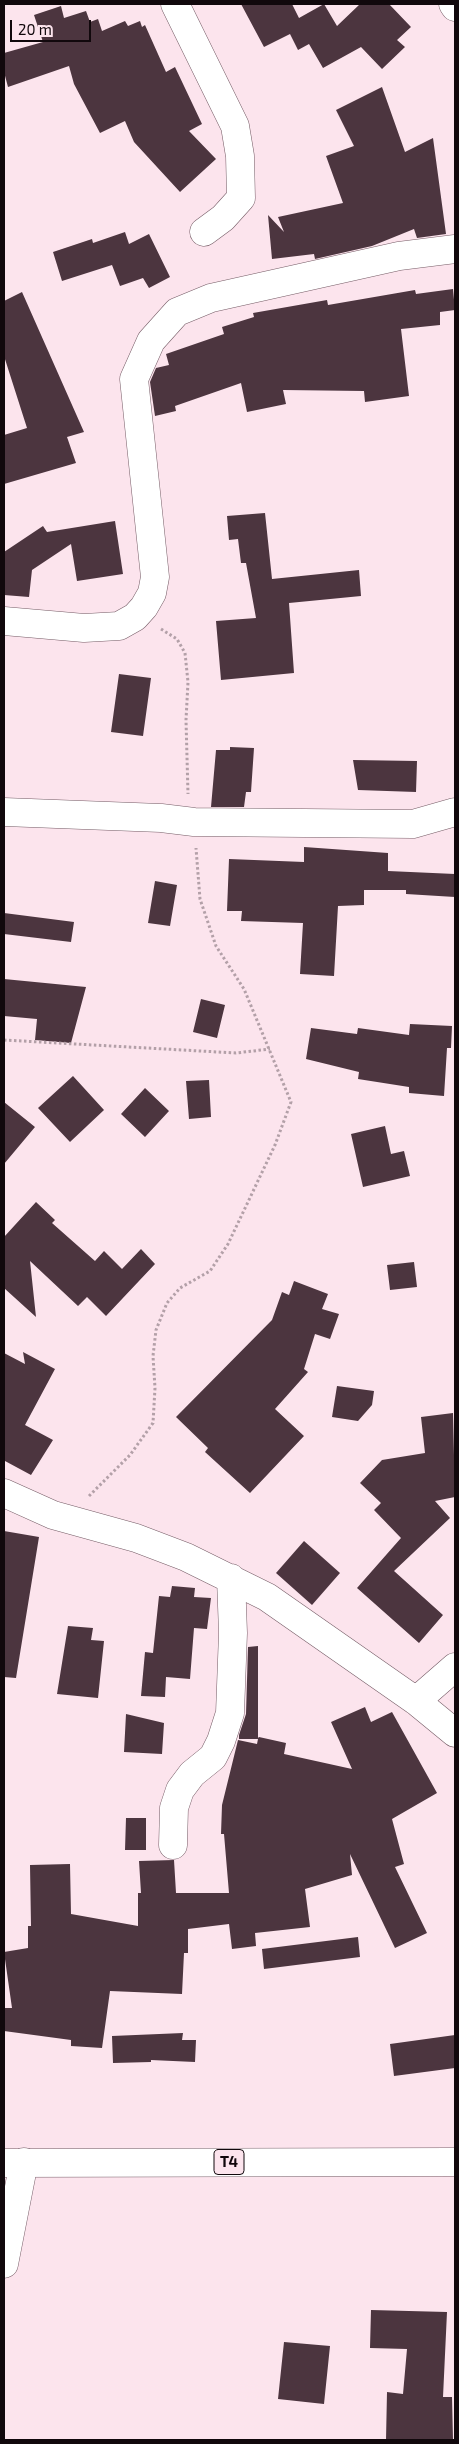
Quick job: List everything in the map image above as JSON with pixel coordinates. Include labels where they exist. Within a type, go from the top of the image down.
[{"type":"main road","points":[[175,4],[235,126],[240,156],[242,198],[223,218],[204,232]]},
{"type":"main road","points":[[4,621],[84,628],[120,626],[144,608],[152,593],[155,577],[134,379],[151,340],[177,312],[211,298],[399,256],[455,249]]},
{"type":"main road","points":[[4,812],[161,818],[191,822],[413,824],[455,812]]},
{"type":"main road","points":[[4,1493],[53,1515],[136,1538],[186,1557],[267,1597],[416,1701],[455,1733]]},
{"type":"main road","points":[[173,1844],[174,1808],[180,1790],[192,1774],[213,1758],[230,1713],[233,1633],[231,1578]]},
{"type":"main road","points":[[416,1701],[455,1667]]},
{"type":"main road","points":[[4,2264],[14,2162]]},
{"type":"main road","name":"T4","points":[[14,2162],[455,2162]]},
{"type":"path","points":[[53,1515],[88,1497],[130,1455],[153,1423],[155,1388],[153,1356],[156,1330],[167,1303],[180,1288],[210,1271],[228,1244],[275,1145],[291,1102],[244,989],[216,946],[200,899],[191,822],[186,720],[188,682],[185,653],[177,639],[134,617]]},
{"type":"path","points":[[4,1040],[236,1053],[270,1049]]},
{"type":"building","points":[[241,4],[292,4],[299,18],[324,4],[337,26],[360,4],[389,4],[411,27],[397,40],[405,47],[382,69],[361,47],[323,68],[309,44],[298,50],[290,34],[264,47]]},
{"type":"building","points":[[61,6],[64,18],[86,11],[90,22],[98,19],[102,31],[125,21],[128,26],[140,21],[142,27],[145,25],[166,72],[175,67],[202,124],[189,131],[216,159],[180,192],[134,142],[125,121],[100,133],[74,84],[69,66],[8,87],[4,72],[4,53],[43,42],[34,15]]},
{"type":"building","points":[[382,87],[405,152],[433,138],[446,234],[417,238],[414,229],[372,246],[315,259],[314,254],[272,259],[268,215],[284,232],[278,217],[343,203],[326,156],[354,146],[336,110]]},
{"type":"building","points":[[125,232],[129,244],[149,234],[170,277],[149,288],[143,278],[120,286],[112,265],[62,281],[53,252],[92,239],[93,243]]},
{"type":"building","points":[[453,289],[455,310],[440,312],[440,325],[401,329],[409,396],[365,402],[364,391],[283,390],[286,404],[247,412],[241,383],[175,406],[176,411],[155,416],[150,382],[156,368],[169,365],[166,354],[224,334],[222,327],[254,317],[253,313],[327,300],[328,305],[415,290],[416,294]]},
{"type":"building","points":[[22,292],[84,432],[67,437],[76,463],[4,484],[4,435],[27,428],[4,356],[4,301]]},
{"type":"building","points":[[265,513],[272,579],[359,570],[361,596],[289,603],[294,673],[221,680],[216,621],[256,618],[246,563],[241,563],[238,539],[229,540],[227,516]]},
{"type":"building","points":[[115,521],[123,574],[77,581],[71,544],[32,570],[29,597],[4,595],[4,552],[43,526],[47,532]]},
{"type":"building","points":[[119,674],[151,678],[143,736],[111,732]]},
{"type":"building","points":[[230,747],[254,748],[251,792],[246,792],[244,807],[211,807],[216,750],[230,750]]},
{"type":"building","points":[[353,760],[417,761],[416,792],[358,790]]},
{"type":"building","points":[[304,847],[388,853],[388,871],[455,874],[455,897],[406,894],[406,890],[364,890],[364,905],[338,906],[334,976],[300,974],[303,923],[241,921],[242,911],[227,911],[229,859],[304,862]]},
{"type":"building","points":[[155,881],[177,885],[170,926],[148,923]]},
{"type":"building","points":[[4,913],[74,922],[71,942],[4,934]]},
{"type":"building","points":[[4,979],[86,987],[71,1043],[35,1040],[37,1019],[4,1016]]},
{"type":"building","points":[[201,999],[225,1005],[217,1038],[193,1032]]},
{"type":"building","points":[[410,1024],[452,1026],[451,1048],[447,1048],[444,1096],[409,1093],[409,1087],[358,1079],[359,1072],[306,1059],[311,1028],[357,1034],[358,1028],[409,1035]]},
{"type":"building","points":[[73,1076],[104,1110],[70,1142],[38,1108]]},
{"type":"building","points":[[209,1080],[211,1117],[189,1119],[186,1081]]},
{"type":"building","points":[[145,1088],[169,1111],[145,1137],[121,1114]]},
{"type":"building","points":[[4,1102],[35,1127],[4,1164]]},
{"type":"building","points":[[385,1126],[391,1154],[404,1151],[410,1176],[363,1187],[351,1134]]},
{"type":"building","points":[[36,1202],[55,1220],[52,1223],[95,1261],[104,1251],[122,1269],[141,1249],[155,1264],[106,1316],[87,1297],[78,1306],[30,1261],[36,1317],[4,1288],[4,1237]]},
{"type":"building","points":[[414,1262],[417,1287],[390,1290],[387,1265]]},
{"type":"building","points":[[294,1281],[328,1294],[322,1309],[339,1314],[330,1339],[315,1334],[304,1369],[308,1372],[275,1409],[304,1436],[250,1493],[205,1452],[208,1448],[176,1417],[272,1320],[282,1292],[289,1295]]},
{"type":"building","points":[[23,1352],[55,1369],[25,1425],[53,1440],[31,1475],[5,1461],[4,1464],[4,1353],[25,1364]]},
{"type":"building","points":[[337,1386],[374,1391],[372,1405],[358,1421],[332,1417]]},
{"type":"building","points":[[453,1413],[455,1497],[435,1501],[450,1518],[394,1571],[443,1615],[419,1643],[357,1588],[401,1538],[374,1510],[381,1503],[360,1483],[382,1460],[425,1453],[421,1417]]},
{"type":"building","points":[[4,1531],[39,1537],[16,1678],[4,1677]]},
{"type":"building","points":[[304,1541],[340,1573],[312,1605],[276,1573]]},
{"type":"building","points":[[172,1586],[195,1588],[194,1597],[211,1598],[207,1629],[194,1628],[190,1679],[166,1677],[165,1697],[141,1696],[145,1652],[153,1653],[159,1596],[170,1597]]},
{"type":"building","points":[[68,1626],[93,1628],[91,1640],[104,1641],[98,1698],[57,1694]]},
{"type":"building","points":[[258,1646],[258,1738],[286,1743],[284,1754],[352,1769],[331,1722],[365,1707],[371,1722],[392,1712],[437,1793],[392,1819],[404,1864],[395,1867],[427,1933],[395,1948],[350,1854],[352,1875],[305,1889],[310,1927],[255,1933],[256,1946],[232,1949],[229,1924],[188,1929],[188,1953],[184,1953],[182,1994],[110,1991],[102,2048],[71,2046],[71,2040],[4,2031],[4,2008],[12,2008],[4,1952],[28,1948],[28,1926],[31,1926],[30,1865],[70,1864],[71,1914],[138,1926],[138,1893],[141,1893],[139,1861],[174,1860],[176,1893],[229,1893],[224,1834],[221,1834],[222,1805],[238,1740],[257,1744],[258,1739],[239,1739],[239,1735],[246,1714],[248,1647]]},
{"type":"building","points":[[126,1714],[164,1723],[162,1754],[124,1752]]},
{"type":"building","points":[[126,1818],[146,1818],[146,1850],[125,1850]]},
{"type":"building","points":[[358,1937],[360,1957],[264,1969],[262,1949]]},
{"type":"building","points":[[183,2033],[182,2040],[196,2040],[195,2062],[151,2060],[151,2062],[113,2063],[112,2036]]},
{"type":"building","points":[[455,2035],[455,2068],[394,2076],[390,2044]]},
{"type":"building","points":[[371,2310],[447,2312],[443,2397],[452,2397],[453,2440],[386,2440],[387,2392],[403,2394],[407,2349],[370,2348]]},
{"type":"building","points":[[284,2342],[330,2346],[324,2404],[278,2399]]}]
